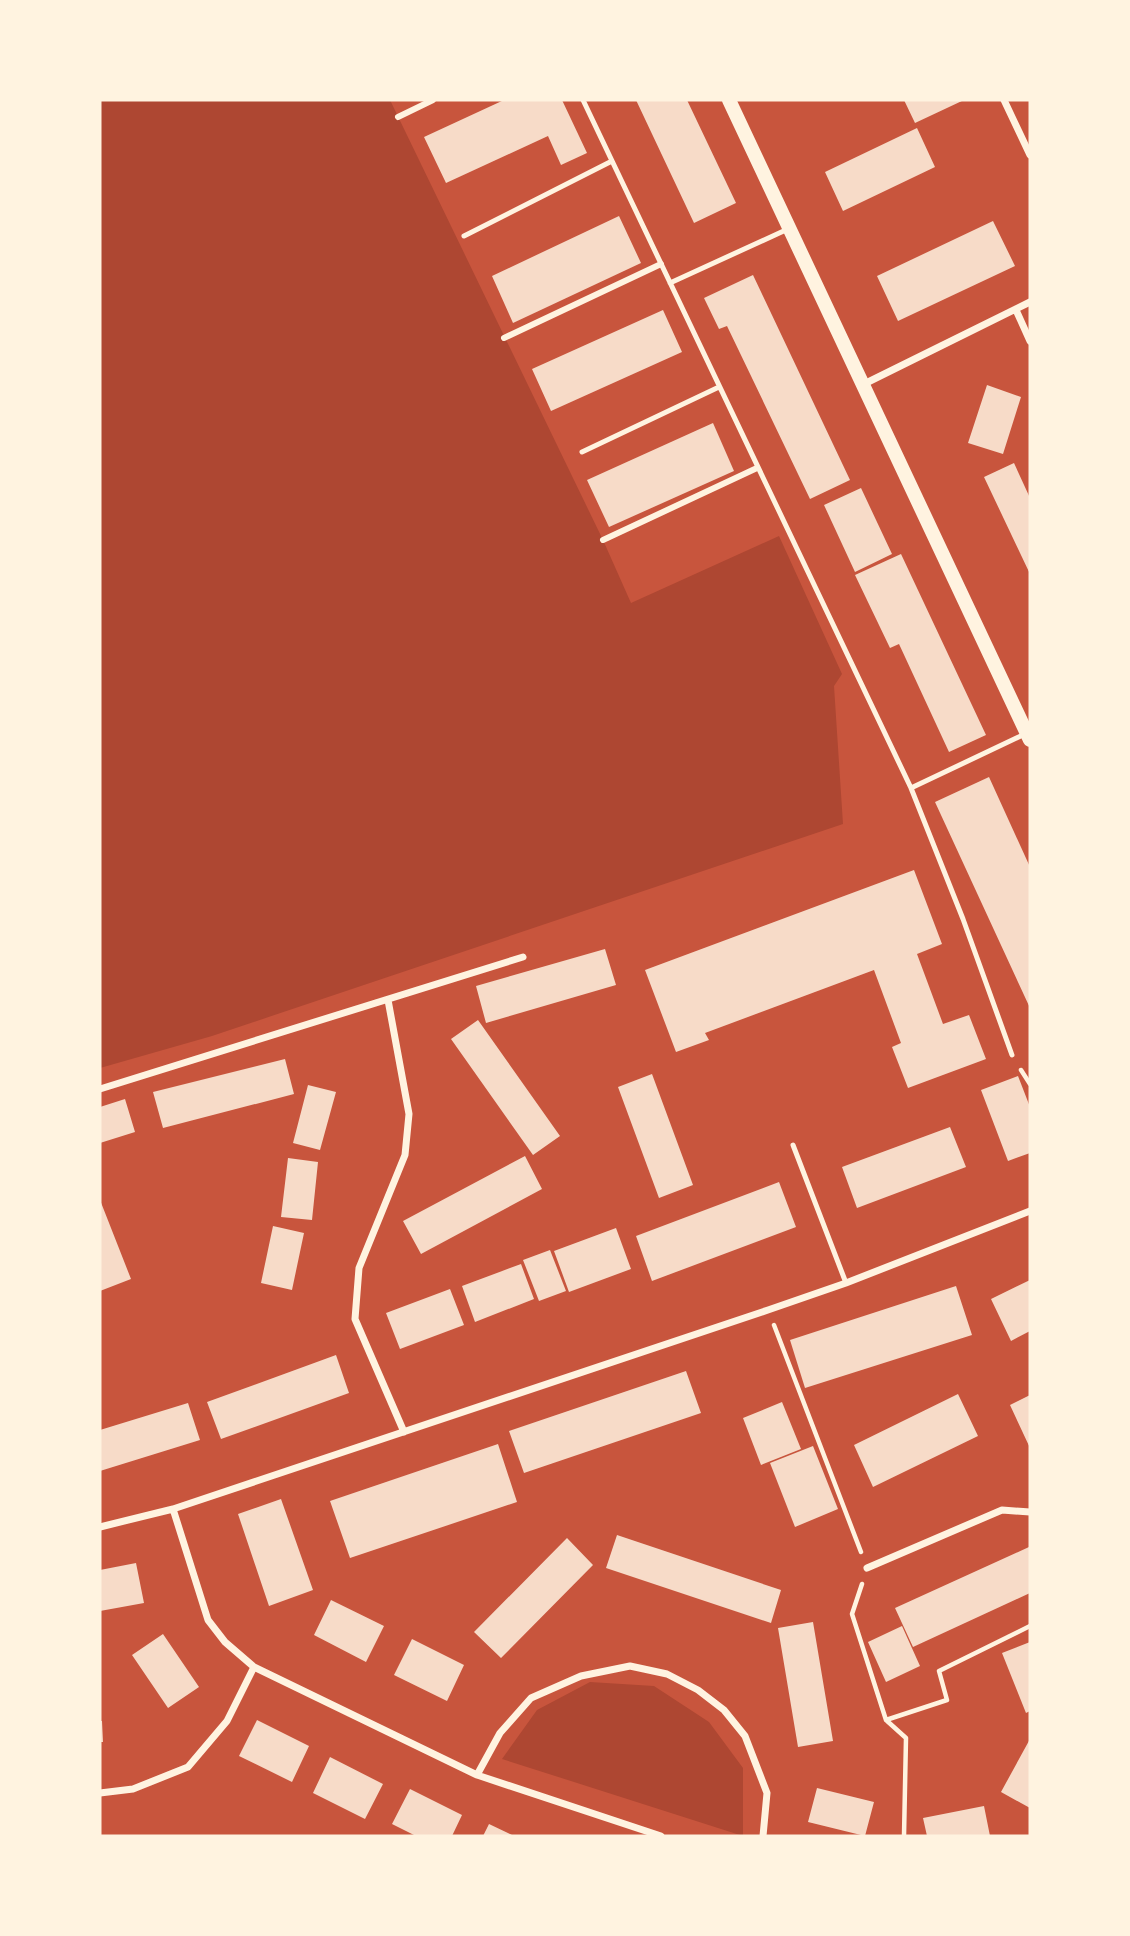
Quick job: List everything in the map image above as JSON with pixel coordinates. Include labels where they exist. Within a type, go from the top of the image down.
[{"type":"main road","points":[[729,100],[1029,737]]},
{"type":"street","points":[[398,117],[433,100]]},
{"type":"street","points":[[1004,100],[1030,155]]},
{"type":"street","points":[[504,338],[661,264]]},
{"type":"street","points":[[862,385],[1030,302]]},
{"type":"street","points":[[1016,310],[1030,341]]},
{"type":"street","points":[[603,540],[757,468]]},
{"type":"street","points":[[100,1088],[523,957]]},
{"type":"street","points":[[388,1000],[409,1114],[405,1155],[359,1268],[355,1319],[404,1432]]},
{"type":"street","points":[[100,1527],[173,1509],[846,1283],[1030,1211]]},
{"type":"street","points":[[173,1509],[208,1620],[225,1642],[254,1667],[477,1775],[660,1836]]},
{"type":"street","points":[[867,1568],[1002,1510],[1030,1512]]},
{"type":"street","points":[[477,1775],[500,1734],[531,1698],[581,1676],[630,1666],[654,1671],[667,1674],[698,1690],[724,1710],[745,1736],[767,1793],[763,1836]]},
{"type":"street","points":[[100,1793],[133,1789],[188,1767],[227,1721],[254,1667]]},
{"type":"lane","points":[[583,100],[911,788],[963,919],[1012,1055]]},
{"type":"lane","points":[[464,236],[612,161]]},
{"type":"lane","points":[[670,283],[788,229]]},
{"type":"lane","points":[[582,452],[719,387]]},
{"type":"lane","points":[[911,788],[1029,737]]},
{"type":"lane","points":[[793,1145],[846,1283]]},
{"type":"path","points":[[886,1720],[947,1700],[939,1671],[1030,1626]]},
{"type":"shaded area","points":[[100,100],[390,100],[631,603],[779,536],[842,674],[834,686],[843,824],[212,1036],[100,1068]]},
{"type":"shaded area","points":[[590,1682],[654,1686],[709,1722],[743,1768],[743,1836],[502,1759],[537,1710]]},
{"type":"building","points":[[504,100],[562,100],[587,153],[561,165],[548,136],[446,183],[424,137]]},
{"type":"building","points":[[636,100],[687,100],[736,203],[694,223]]},
{"type":"building","points":[[904,100],[964,100],[915,123]]},
{"type":"building","points":[[917,128],[935,167],[843,211],[825,172]]},
{"type":"building","points":[[619,216],[641,263],[513,323],[492,276]]},
{"type":"building","points":[[993,221],[1015,266],[898,321],[877,276]]},
{"type":"building","points":[[753,275],[850,480],[810,499],[727,326],[719,329],[704,298]]},
{"type":"building","points":[[663,310],[682,352],[551,411],[532,369]]},
{"type":"building","points":[[987,385],[1021,397],[1003,454],[968,443]]},
{"type":"building","points":[[713,423],[734,471],[609,527],[587,480]]},
{"type":"building","points":[[1014,463],[1030,498],[1030,574],[984,477]]},
{"type":"building","points":[[861,488],[892,554],[855,572],[824,505]]},
{"type":"building","points":[[901,554],[986,735],[949,752],[899,644],[890,648],[855,575]]},
{"type":"building","points":[[989,777],[1030,867],[1030,1008],[935,802]]},
{"type":"building","points":[[914,870],[942,944],[917,954],[943,1024],[969,1015],[986,1059],[908,1088],[892,1047],[901,1043],[874,970],[705,1033],[709,1040],[676,1052],[645,970]]},
{"type":"building","points":[[605,949],[616,985],[486,1023],[476,986]]},
{"type":"building","points":[[478,1020],[560,1136],[533,1155],[451,1039]]},
{"type":"building","points":[[285,1059],[294,1094],[163,1128],[153,1092]]},
{"type":"building","points":[[652,1074],[693,1185],[659,1198],[618,1087]]},
{"type":"building","points":[[1018,1076],[1030,1107],[1030,1153],[1008,1161],[981,1090]]},
{"type":"building","points":[[308,1085],[336,1092],[320,1150],[293,1143]]},
{"type":"building","points":[[125,1099],[135,1132],[100,1143],[100,1107]]},
{"type":"building","points":[[950,1127],[966,1167],[857,1208],[842,1167]]},
{"type":"building","points":[[525,1156],[542,1189],[421,1254],[403,1221]]},
{"type":"building","points":[[288,1158],[318,1162],[312,1220],[281,1217]]},
{"type":"building","points":[[779,1182],[796,1227],[652,1281],[636,1236]]},
{"type":"building","points":[[100,1200],[131,1279],[100,1291]]},
{"type":"building","points":[[273,1226],[304,1233],[292,1290],[261,1283]]},
{"type":"building","points":[[616,1228],[631,1269],[569,1292],[554,1251]]},
{"type":"building","points":[[550,1250],[566,1291],[539,1301],[523,1260]]},
{"type":"building","points":[[521,1264],[534,1299],[475,1322],[462,1286]]},
{"type":"building","points":[[1030,1280],[1030,1331],[1011,1341],[991,1299]]},
{"type":"building","points":[[956,1286],[972,1335],[805,1388],[790,1340]]},
{"type":"building","points":[[450,1289],[464,1325],[400,1349],[386,1313]]},
{"type":"building","points":[[336,1355],[349,1393],[221,1439],[207,1402]]},
{"type":"building","points":[[686,1371],[701,1413],[524,1473],[509,1431]]},
{"type":"building","points":[[958,1394],[978,1436],[873,1487],[854,1445]]},
{"type":"building","points":[[1030,1395],[1030,1448],[1010,1405]]},
{"type":"building","points":[[782,1402],[801,1449],[761,1465],[743,1418]]},
{"type":"building","points":[[188,1403],[200,1440],[100,1471],[100,1430]]},
{"type":"building","points":[[498,1444],[517,1502],[350,1558],[330,1501]]},
{"type":"building","points":[[813,1446],[838,1509],[795,1527],[770,1463]]},
{"type":"building","points":[[281,1499],[313,1590],[269,1606],[238,1514]]},
{"type":"building","points":[[617,1535],[781,1590],[771,1623],[606,1568]]},
{"type":"building","points":[[567,1538],[593,1565],[501,1658],[474,1632]]},
{"type":"building","points":[[1029,1547],[1030,1593],[913,1647],[895,1608]]},
{"type":"building","points":[[136,1563],[144,1603],[100,1611],[100,1570]]},
{"type":"building","points":[[331,1600],[384,1626],[366,1662],[314,1635]]},
{"type":"building","points":[[813,1622],[833,1741],[798,1747],[778,1628]]},
{"type":"building","points":[[902,1626],[920,1666],[886,1682],[868,1642]]},
{"type":"building","points":[[163,1634],[199,1687],[168,1708],[132,1655]]},
{"type":"building","points":[[412,1639],[464,1665],[447,1701],[394,1675]]},
{"type":"building","points":[[1030,1642],[1030,1711],[1026,1713],[1002,1653]]},
{"type":"building","points":[[257,1720],[309,1746],[292,1782],[239,1756]]},
{"type":"building","points":[[102,1721],[103,1742],[100,1742]]},
{"type":"building","points":[[1030,1739],[1030,1808],[1001,1792]]},
{"type":"building","points":[[330,1757],[383,1784],[365,1819],[313,1793]]},
{"type":"building","points":[[817,1788],[874,1802],[865,1836],[808,1822]]},
{"type":"building","points":[[410,1789],[462,1815],[452,1836],[416,1836],[392,1824]]},
{"type":"building","points":[[984,1806],[990,1836],[927,1836],[923,1818]]},
{"type":"building","points":[[489,1824],[514,1836],[483,1836]]}]
